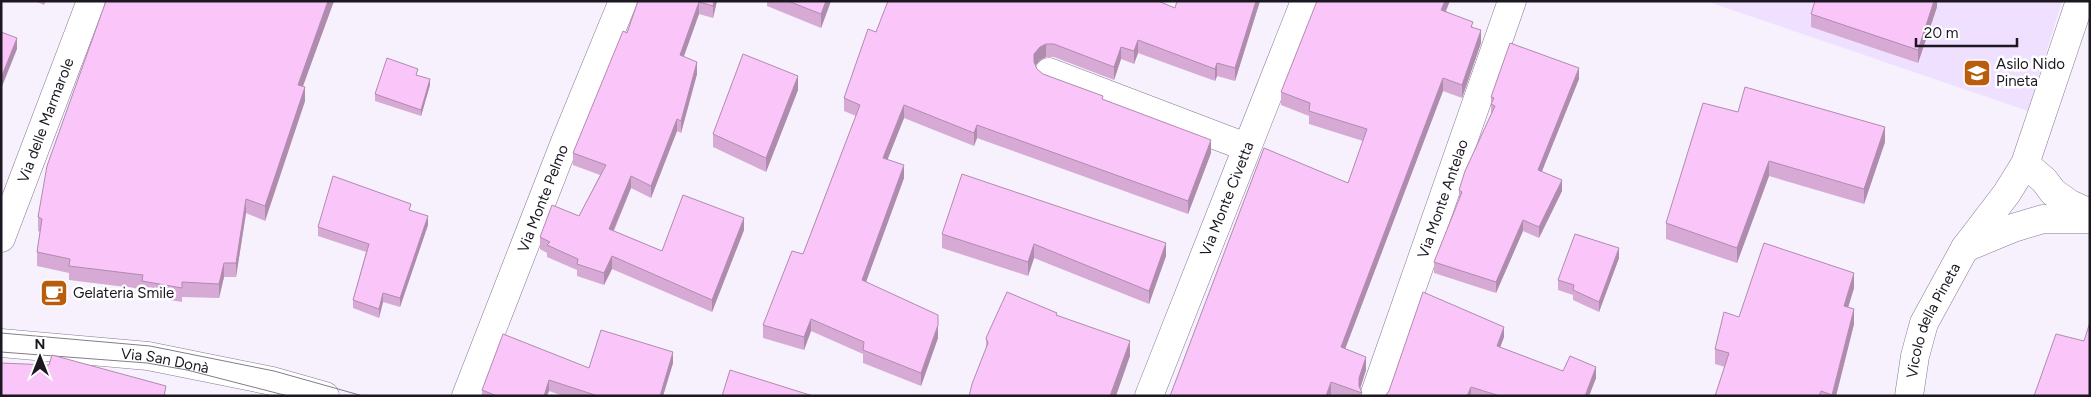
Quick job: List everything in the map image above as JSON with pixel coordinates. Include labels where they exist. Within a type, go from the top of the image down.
[{"type":"street","name":"Via delle Marmarole","points":[[1,238],[91,1]]},
{"type":"street","name":"Via Monte Pelmo","points":[[466,396],[565,142],[623,1]]},
{"type":"street","name":"Via Monte Civetta","points":[[1149,396],[1305,1]]},
{"type":"street","name":"Via Monte Antelao","points":[[1374,396],[1512,1]]},
{"type":"street","name":"Vicolo della Pineta","points":[[1909,396],[1915,356],[1924,322],[1964,248],[2007,193],[2025,164],[2080,1]]},
{"type":"street","points":[[1049,72],[1246,147]]},
{"type":"street","points":[[2025,164],[2044,180],[2053,192],[2070,204],[2090,212]]},
{"type":"street","name":"Vicolo della Pineta","points":[[1964,248],[2013,228],[2043,219],[2090,219]]},
{"type":"street","name":"Via San Donà","points":[[1,343],[148,356],[272,381],[325,396]]},
{"type":"shaded area","name":"Asilo Nido Pineta","points":[[1706,1],[2062,1],[2028,111]]},
{"type":"building","points":[[106,1],[328,1],[298,85],[305,87],[265,206],[246,199],[236,263],[224,263],[219,284],[182,282],[182,288],[142,281],[143,275],[69,266],[70,259],[37,252],[42,219],[38,217],[47,166]]},
{"type":"building","points":[[638,1],[714,1],[713,6],[699,2],[680,55],[697,62],[681,121],[677,119],[651,186],[631,176],[609,229],[662,251],[683,195],[744,218],[712,300],[612,256],[604,273],[577,264],[578,259],[547,245],[550,242],[540,237],[552,205],[579,216],[606,165],[573,153],[623,31],[627,33]]},
{"type":"building","points":[[788,1],[826,1],[821,14]]},
{"type":"building","points":[[888,1],[1158,1],[1175,8],[1177,1],[1256,1],[1235,68],[1217,63],[1215,69],[1138,40],[1134,51],[1121,47],[1114,67],[1054,44],[1046,44],[1040,47],[1034,54],[1034,62],[1037,69],[1043,74],[1103,96],[1102,99],[1211,140],[1188,201],[977,125],[974,133],[904,105],[883,158],[904,165],[862,280],[938,315],[938,325],[921,373],[863,350],[864,342],[811,319],[804,337],[763,325],[792,251],[803,254],[860,105],[844,98],[868,29],[876,32]]},
{"type":"building","points":[[1317,1],[1445,1],[1441,10],[1473,22],[1471,27],[1481,30],[1462,85],[1443,78],[1341,347],[1366,357],[1359,378],[1359,386],[1362,393],[1331,382],[1326,396],[1170,396],[1264,148],[1348,183],[1367,129],[1309,111],[1310,103],[1281,92]]},
{"type":"building","points":[[1815,1],[1934,1],[1918,50],[1811,14]]},
{"type":"building","points":[[1,32],[17,38],[1,78]]},
{"type":"building","points":[[1510,43],[1579,68],[1538,170],[1562,180],[1539,227],[1523,220],[1496,282],[1434,262],[1462,192],[1459,190],[1465,171],[1495,106],[1491,104],[1494,98],[1491,97]]},
{"type":"building","points":[[743,54],[798,76],[766,158],[713,134]]},
{"type":"building","points":[[387,58],[418,69],[416,75],[430,79],[421,110],[375,94]]},
{"type":"building","points":[[1745,87],[1885,127],[1864,189],[1769,161],[1737,248],[1666,223],[1703,103],[1738,112]]},
{"type":"building","points":[[962,174],[1166,243],[1149,291],[1034,244],[1028,262],[942,234]]},
{"type":"building","points":[[333,176],[411,204],[409,210],[428,216],[400,298],[383,293],[379,309],[353,300],[369,244],[318,227]]},
{"type":"building","points":[[1575,234],[1619,248],[1599,302],[1573,290],[1574,285],[1558,280]]},
{"type":"building","points":[[1764,243],[1854,273],[1844,306],[1854,309],[1832,395],[1821,391],[1819,396],[1715,396],[1729,353],[1715,349],[1724,312],[1739,317]]},
{"type":"building","points":[[1007,292],[1057,313],[1056,315],[1130,341],[1110,396],[969,396],[988,343],[986,338]]},
{"type":"building","points":[[1423,292],[1504,327],[1497,346],[1563,371],[1570,356],[1596,367],[1585,396],[1500,396],[1471,387],[1467,396],[1385,396],[1389,391]]},
{"type":"building","points":[[2090,322],[2090,396],[2034,396],[2056,334],[2084,341]]},
{"type":"building","points":[[601,330],[673,352],[660,396],[598,396],[549,380],[544,396],[497,396],[482,390],[503,334],[589,368]]},
{"type":"building","points":[[52,355],[166,386],[164,396],[1,396],[1,363],[49,365]]},
{"type":"building","points":[[730,370],[813,396],[722,396]]},
{"type":"tram line","points":[[1,333],[150,346],[274,371],[363,396]]},
{"type":"tram line","points":[[1,352],[147,363],[187,370],[288,396]]},
{"type":"place","name":"Asilo Nido Pineta","points":[[1977,73]]},
{"type":"place","name":"Gelateria Smile","points":[[54,293]]}]
